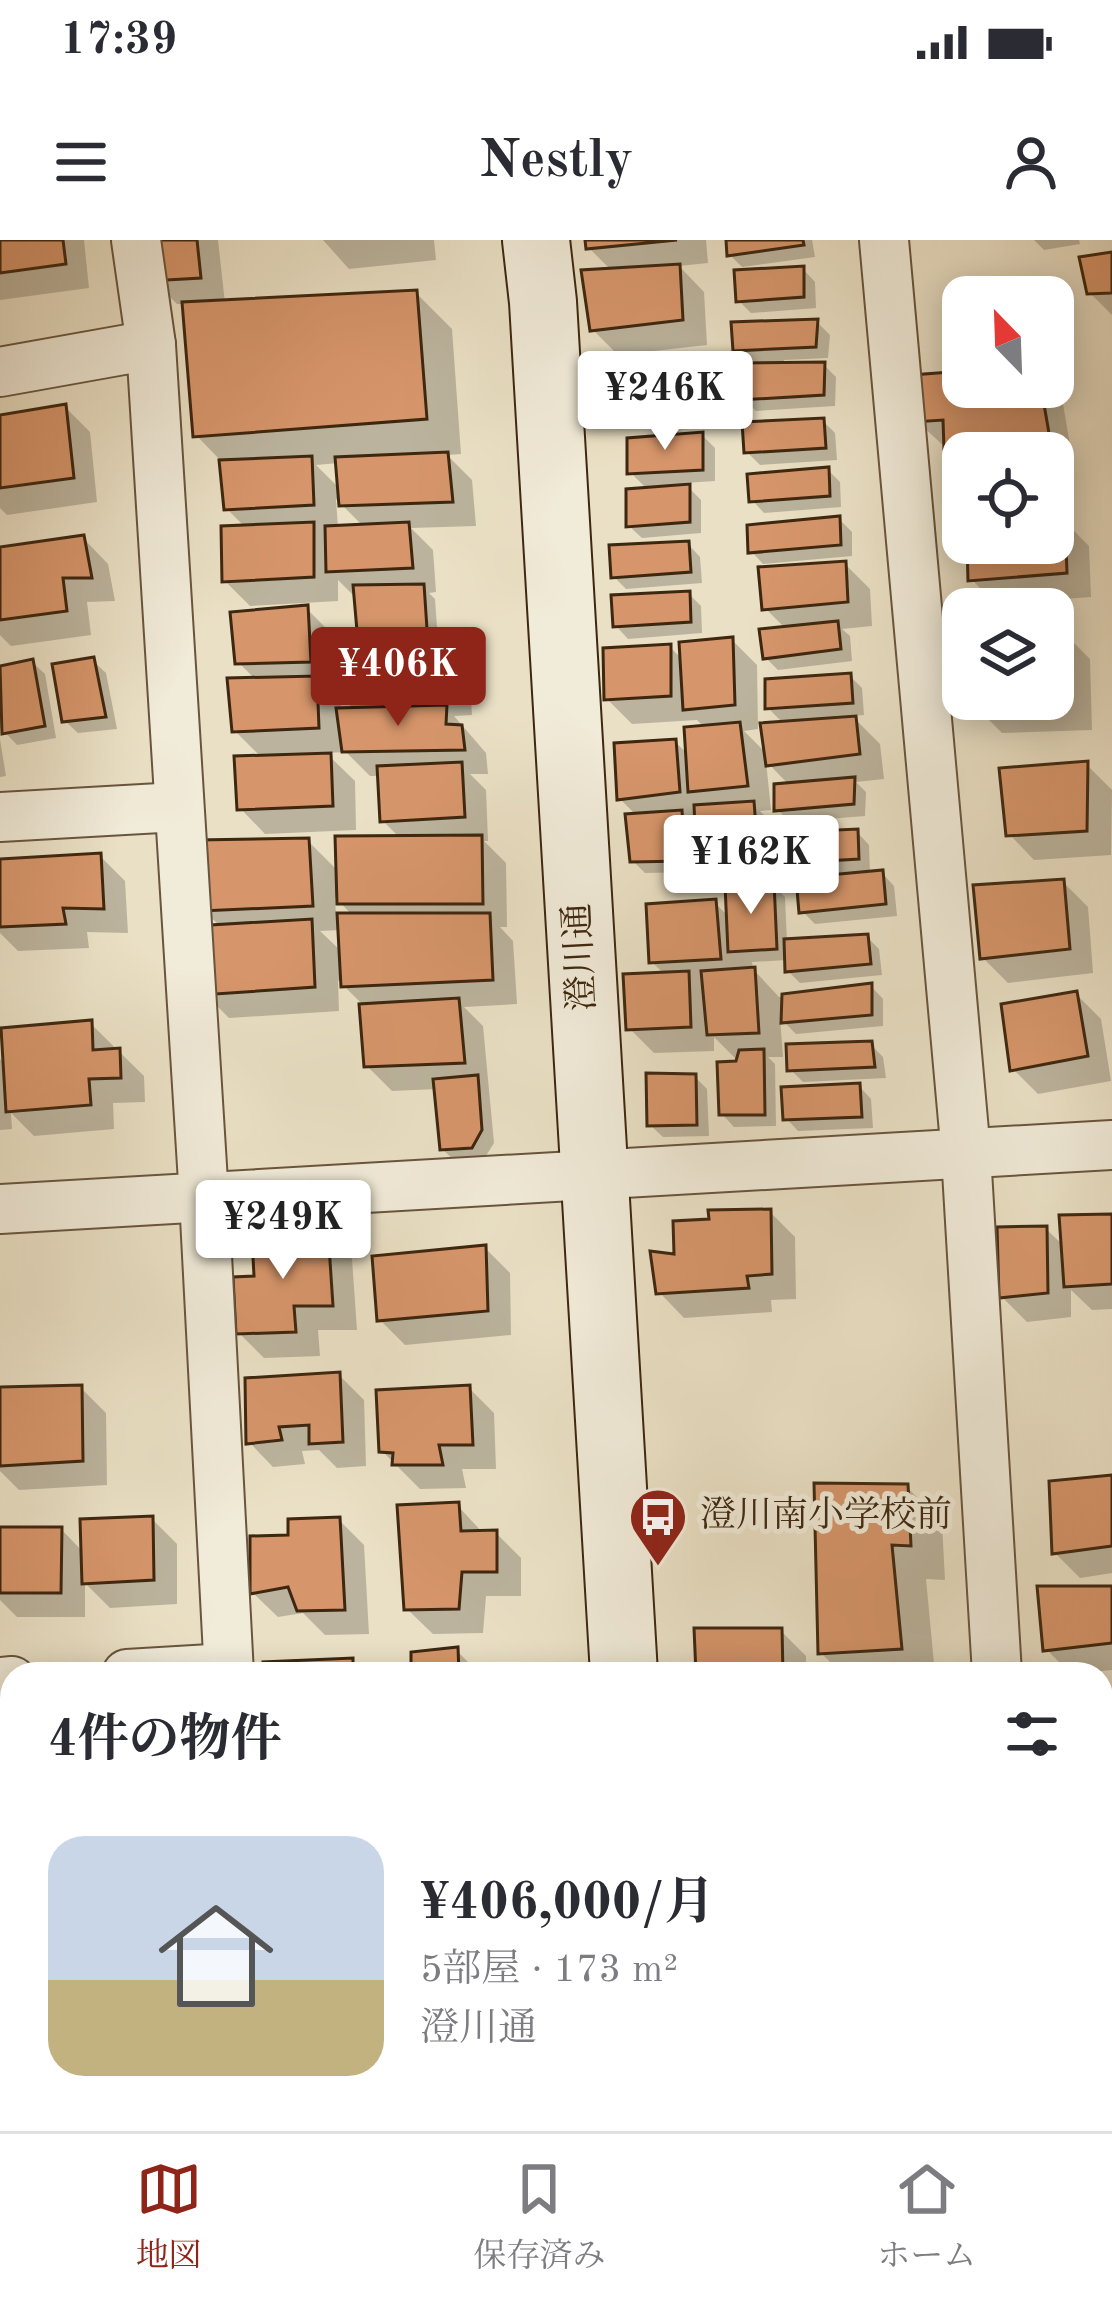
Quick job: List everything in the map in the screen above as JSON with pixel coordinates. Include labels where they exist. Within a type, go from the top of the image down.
[{"type":"street","points":[[136,240],[152,345],[229,1662]]},
{"type":"street","name":"澄川通","points":[[536,240],[623,1662]]},
{"type":"street","points":[[884,240],[967,1154],[996,1662]]},
{"type":"street","points":[[0,372],[152,345]]},
{"type":"street","points":[[0,817],[178,807]]},
{"type":"street","points":[[0,1209],[1112,1145]]},
{"type":"building","points":[[0,240],[63,240],[66,264],[0,273]]},
{"type":"building","points":[[144,240],[197,240],[201,278],[149,281]]},
{"type":"building","points":[[585,240],[677,240],[586,249]]},
{"type":"building","points":[[726,240],[803,240],[804,245],[727,256]]},
{"type":"building","points":[[1112,252],[1112,293],[1087,294],[1079,257]]},
{"type":"building","points":[[680,264],[683,320],[590,331],[581,270]]},
{"type":"building","points":[[804,266],[804,297],[736,302],[734,270]]},
{"type":"building","points":[[417,290],[427,419],[193,437],[182,302]]},
{"type":"building","points":[[818,319],[816,347],[733,351],[731,322]]},
{"type":"building","points":[[825,362],[824,395],[740,400],[740,363]]},
{"type":"building","points":[[942,373],[942,408],[1045,408],[1049,432],[943,432],[943,420],[914,422],[912,375]]},
{"type":"building","points":[[673,383],[675,409],[606,416],[604,388]]},
{"type":"building","points":[[66,404],[74,478],[0,488],[0,415]]},
{"type":"building","points":[[824,418],[826,448],[744,453],[742,422]]},
{"type":"building","points":[[703,432],[703,470],[627,474],[627,438]]},
{"type":"building","points":[[448,452],[453,502],[339,506],[335,457]]},
{"type":"building","points":[[312,456],[314,505],[224,510],[219,460]]},
{"type":"building","points":[[829,467],[830,496],[749,502],[747,474]]},
{"type":"building","points":[[690,484],[690,522],[626,527],[626,489]]},
{"type":"building","points":[[840,516],[841,545],[748,553],[747,525]]},
{"type":"building","points":[[314,522],[314,577],[222,582],[221,526]]},
{"type":"building","points":[[409,522],[413,568],[326,572],[325,526]]},
{"type":"building","points":[[84,535],[92,578],[63,578],[67,611],[0,620],[0,547]]},
{"type":"building","points":[[689,541],[691,572],[611,578],[609,545]]},
{"type":"building","points":[[846,561],[848,602],[762,610],[758,567]]},
{"type":"building","points":[[968,564],[1067,564],[1067,573],[968,581]]},
{"type":"building","points":[[424,584],[427,629],[357,631],[353,585]]},
{"type":"building","points":[[690,591],[691,622],[613,627],[611,595]]},
{"type":"building","points":[[308,605],[311,662],[235,664],[230,612]]},
{"type":"building","points":[[838,621],[841,649],[763,659],[759,629]]},
{"type":"building","points":[[733,637],[735,705],[683,710],[679,642]]},
{"type":"building","points":[[445,639],[448,691],[338,698],[338,648]]},
{"type":"building","points":[[671,644],[671,696],[604,700],[603,648]]},
{"type":"building","points":[[94,657],[106,717],[62,722],[52,664]]},
{"type":"building","points":[[33,659],[45,726],[2,734],[0,666]]},
{"type":"building","points":[[851,673],[853,703],[765,709],[765,679]]},
{"type":"building","points":[[317,676],[319,728],[232,732],[227,678]]},
{"type":"building","points":[[447,705],[446,724],[462,725],[465,750],[342,752],[336,708]]},
{"type":"building","points":[[856,716],[860,754],[766,766],[760,723]]},
{"type":"building","points":[[740,722],[748,786],[688,792],[684,727]]},
{"type":"building","points":[[676,739],[680,792],[617,800],[614,743]]},
{"type":"building","points":[[331,753],[333,806],[237,810],[234,756]]},
{"type":"building","points":[[1088,761],[1087,831],[1006,836],[999,768]]},
{"type":"building","points":[[462,762],[465,817],[380,822],[377,766]]},
{"type":"building","points":[[855,777],[854,804],[774,811],[774,784]]},
{"type":"building","points":[[754,801],[759,867],[697,873],[694,805]]},
{"type":"building","points":[[682,810],[685,861],[630,862],[625,814]]},
{"type":"building","points":[[858,829],[859,859],[774,864],[772,833]]},
{"type":"building","points":[[482,835],[483,904],[337,904],[335,836]]},
{"type":"building","points":[[309,838],[313,906],[201,911],[197,840]]},
{"type":"building","points":[[101,853],[104,909],[63,908],[66,924],[0,927],[0,859]]},
{"type":"building","points":[[883,870],[886,904],[799,913],[796,878]]},
{"type":"building","points":[[1064,879],[1070,949],[980,959],[973,885]]},
{"type":"building","points":[[774,882],[777,949],[728,952],[725,885]]},
{"type":"building","points":[[716,899],[721,959],[649,963],[646,904]]},
{"type":"building","points":[[337,913],[490,913],[493,980],[341,987]]},
{"type":"building","points":[[312,919],[315,987],[201,995],[194,926]]},
{"type":"building","points":[[868,934],[871,964],[785,972],[784,939]]},
{"type":"building","points":[[755,967],[759,1033],[707,1035],[701,971]]},
{"type":"building","points":[[689,971],[691,1027],[626,1030],[623,974]]},
{"type":"building","points":[[872,983],[872,1015],[781,1023],[782,994]]},
{"type":"building","points":[[1077,991],[1088,1056],[1010,1071],[1001,1004]]},
{"type":"building","points":[[459,998],[465,1063],[364,1067],[359,1004]]},
{"type":"building","points":[[92,1020],[93,1050],[120,1048],[121,1078],[89,1079],[91,1105],[6,1112],[1,1028]]},
{"type":"building","points":[[872,1041],[875,1067],[787,1071],[786,1044]]},
{"type":"building","points":[[764,1049],[765,1115],[719,1115],[717,1062],[736,1061],[739,1050]]},
{"type":"building","points":[[646,1073],[696,1074],[697,1125],[647,1126]]},
{"type":"building","points":[[478,1075],[482,1130],[472,1148],[440,1150],[433,1079]]},
{"type":"building","points":[[860,1083],[862,1117],[783,1120],[781,1087]]},
{"type":"building","points":[[771,1209],[772,1274],[747,1276],[749,1288],[656,1294],[650,1251],[674,1254],[673,1221],[709,1219],[708,1210]]},
{"type":"building","points":[[1112,1214],[1112,1284],[1064,1287],[1059,1215]]},
{"type":"building","points":[[1047,1226],[1048,1293],[999,1298],[997,1227]]},
{"type":"building","points":[[328,1231],[333,1306],[294,1306],[296,1332],[236,1334],[233,1277],[254,1276],[252,1239]]},
{"type":"building","points":[[486,1245],[488,1311],[377,1321],[372,1256]]},
{"type":"building","points":[[340,1372],[343,1442],[309,1444],[309,1425],[279,1427],[282,1440],[246,1444],[245,1378]]},
{"type":"building","points":[[82,1385],[83,1461],[0,1466],[0,1387]]},
{"type":"building","points":[[470,1385],[473,1445],[439,1445],[443,1465],[392,1465],[393,1453],[379,1452],[376,1390]]},
{"type":"building","points":[[1112,1475],[1112,1546],[1052,1554],[1049,1481]]},
{"type":"building","points":[[814,1483],[908,1484],[911,1546],[892,1545],[902,1649],[818,1654]]},
{"type":"building","points":[[459,1502],[461,1531],[497,1530],[497,1572],[462,1572],[459,1609],[404,1610],[397,1505]]},
{"type":"building","points":[[153,1516],[154,1580],[82,1584],[80,1519]]},
{"type":"building","points":[[340,1517],[345,1610],[297,1611],[288,1587],[250,1594],[250,1536],[288,1535],[288,1519]]},
{"type":"building","points":[[0,1527],[62,1527],[61,1593],[0,1593]]},
{"type":"building","points":[[1037,1586],[1112,1586],[1112,1643],[1043,1651]]},
{"type":"building","points":[[694,1628],[782,1628],[783,1662],[695,1662]]},
{"type":"building","points":[[458,1647],[459,1662],[411,1662],[411,1652]]},
{"type":"building","points":[[353,1658],[353,1662],[263,1662]]},
{"type":"place","name":"澄川南小学校前","points":[[658,1568]]}]
